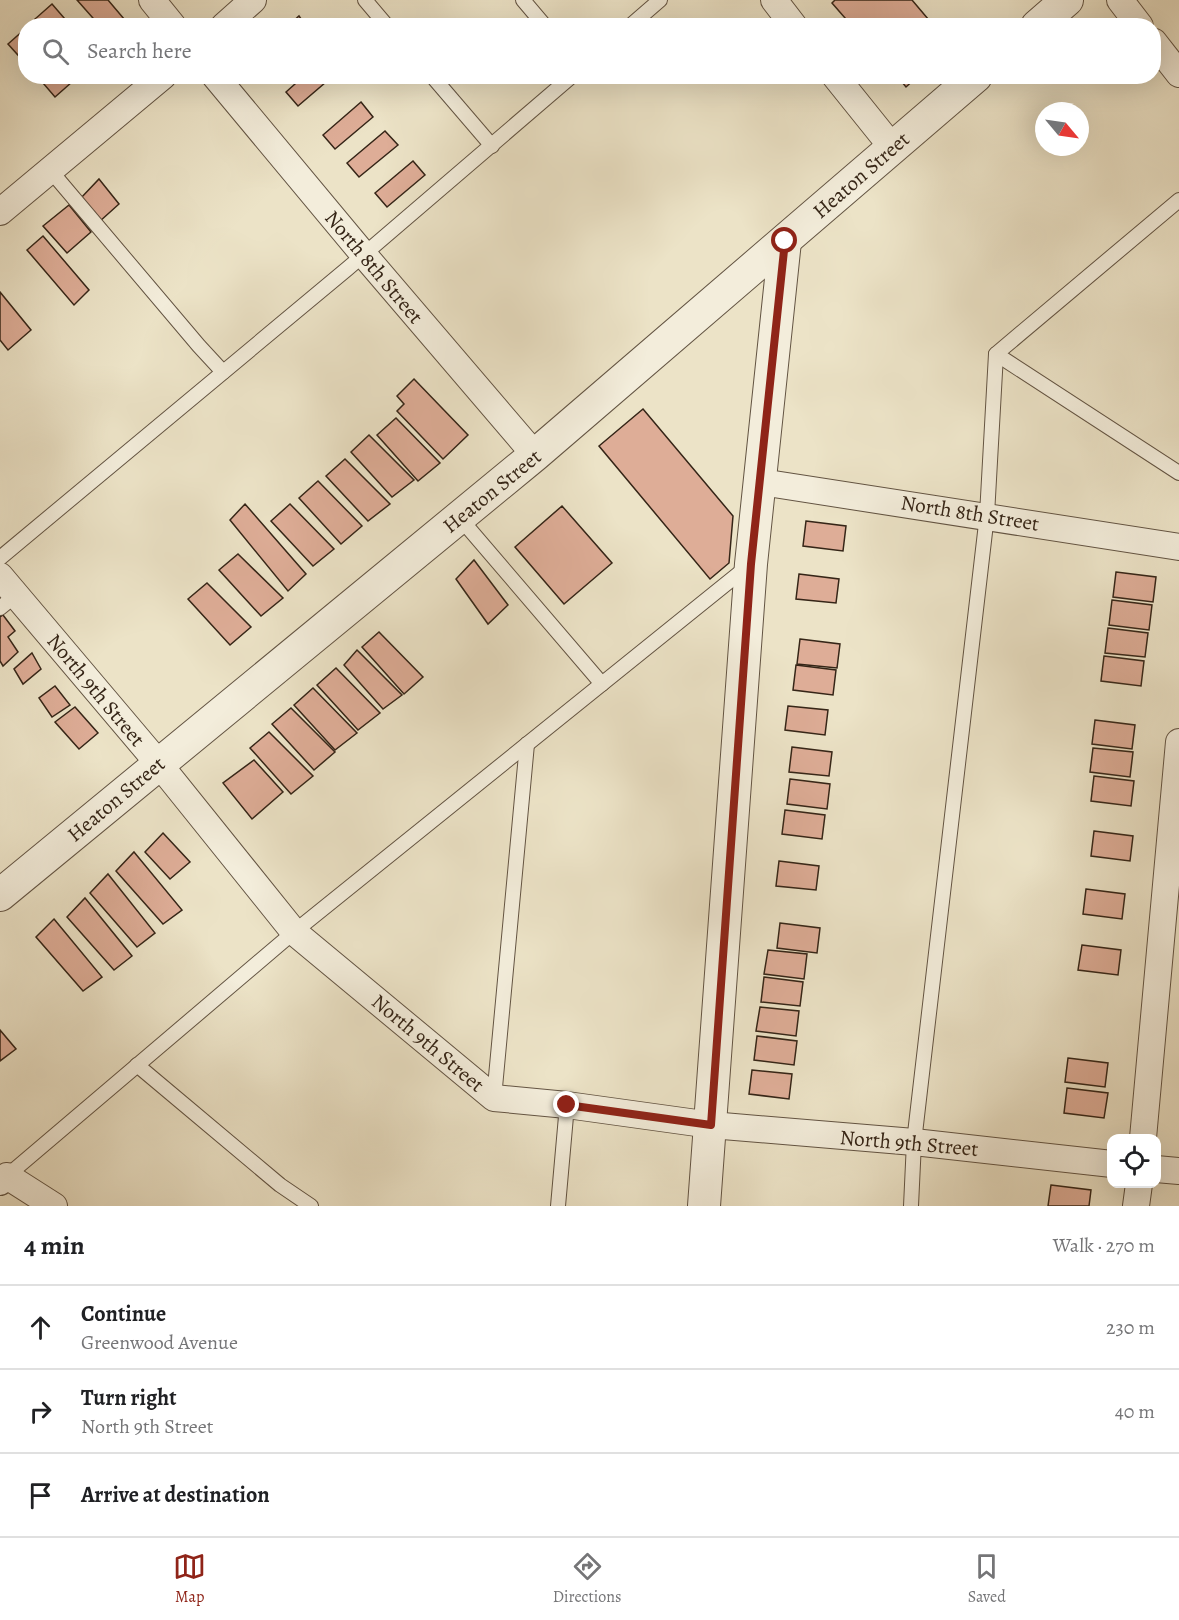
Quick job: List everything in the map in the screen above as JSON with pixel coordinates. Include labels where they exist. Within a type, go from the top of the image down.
[{"type":"street","points":[[152,0],[167,18]]},
{"type":"street","points":[[233,18],[253,0]]},
{"type":"street","points":[[774,0],[788,18]]},
{"type":"street","points":[[1046,18],[1067,0]]},
{"type":"street","points":[[1120,0],[1134,18]]},
{"type":"street","points":[[1161,51],[1179,74]]},
{"type":"street","points":[[0,212],[153,84]]},
{"type":"street","name":"North 8th Street","points":[[222,84],[535,455]]},
{"type":"street","points":[[842,84],[892,147]]},
{"type":"street","name":"Heaton Street","points":[[0,895],[535,455],[967,84]]},
{"type":"street","points":[[704,1206],[751,564],[785,241]]},
{"type":"street","name":"North 8th Street","points":[[761,482],[987,515],[1179,547]]},
{"type":"street","name":"North 9th Street","points":[[5,593],[159,764],[294,932],[494,1098],[567,1105],[711,1125],[914,1142],[1107,1163]]},
{"type":"street","points":[[1143,1134],[1179,742]]},
{"type":"street","points":[[1161,1169],[1179,1171]]},
{"type":"street","points":[[4,1179],[54,1206]]},
{"type":"street","points":[[1136,1206],[1138,1188]]},
{"type":"lane","points":[[365,0],[380,18]]},
{"type":"lane","points":[[523,0],[538,18]]},
{"type":"lane","points":[[639,18],[660,0]]},
{"type":"lane","points":[[439,84],[492,146]]},
{"type":"lane","points":[[0,558],[364,255],[563,84]]},
{"type":"lane","points":[[50,171],[223,372]]},
{"type":"lane","points":[[911,1206],[914,1142],[987,515],[996,354],[1179,200]]},
{"type":"lane","points":[[996,354],[1179,473]]},
{"type":"lane","points":[[459,517],[602,684]]},
{"type":"lane","points":[[4,1179],[294,932],[751,564]]},
{"type":"lane","points":[[494,1098],[527,744]]},
{"type":"lane","points":[[137,1065],[280,1185],[311,1206]]},
{"type":"lane","points":[[558,1206],[567,1105]]},
{"type":"building","points":[[77,0],[108,0],[123,18],[93,18]]},
{"type":"building","points":[[835,0],[912,0],[927,18],[845,18],[832,3]]},
{"type":"building","points":[[52,4],[64,18],[36,18]]},
{"type":"building","points":[[18,35],[18,55],[8,44]]},
{"type":"building","points":[[44,84],[70,84],[55,97]]},
{"type":"building","points":[[295,84],[324,84],[298,106],[286,92]]},
{"type":"building","points":[[361,102],[373,117],[335,149],[323,135]]},
{"type":"building","points":[[385,131],[398,145],[359,177],[347,163]]},
{"type":"building","points":[[413,161],[425,175],[387,207],[375,193]]},
{"type":"building","points":[[99,179],[119,204],[99,222],[80,199]]},
{"type":"building","points":[[69,205],[91,232],[67,253],[43,226]]},
{"type":"building","points":[[43,236],[89,290],[74,305],[27,250]]},
{"type":"building","points":[[0,292],[31,330],[8,350],[0,340]]},
{"type":"building","points":[[414,379],[468,435],[443,459],[397,411],[404,404],[397,396]]},
{"type":"building","points":[[643,409],[733,516],[729,563],[710,579],[599,446]]},
{"type":"building","points":[[396,418],[440,463],[418,481],[377,435]]},
{"type":"building","points":[[369,435],[414,480],[392,497],[351,452]]},
{"type":"building","points":[[345,459],[390,504],[368,521],[326,476]]},
{"type":"building","points":[[318,481],[362,526],[341,544],[299,498]]},
{"type":"building","points":[[245,504],[306,574],[288,591],[230,520]]},
{"type":"building","points":[[290,504],[334,549],[313,566],[271,521]]},
{"type":"building","points":[[562,506],[612,563],[564,604],[515,547]]},
{"type":"building","points":[[806,521],[846,526],[843,551],[803,546]]},
{"type":"building","points":[[238,554],[283,598],[261,616],[219,570]]},
{"type":"building","points":[[474,560],[508,605],[488,624],[456,579]]},
{"type":"building","points":[[1116,572],[1156,577],[1153,602],[1113,597]]},
{"type":"building","points":[[799,574],[839,579],[836,603],[796,599]]},
{"type":"building","points":[[207,583],[251,627],[230,645],[188,599]]},
{"type":"building","points":[[1112,600],[1152,605],[1149,630],[1109,625]]},
{"type":"building","points":[[3,615],[15,631],[8,637],[18,652],[3,666],[0,661],[0,617]]},
{"type":"building","points":[[1108,628],[1148,633],[1145,657],[1105,653]]},
{"type":"building","points":[[379,632],[423,677],[404,694],[362,647]]},
{"type":"building","points":[[800,639],[840,644],[837,668],[797,664]]},
{"type":"building","points":[[357,650],[402,695],[383,709],[344,665]]},
{"type":"building","points":[[32,653],[41,669],[23,684],[14,669]]},
{"type":"building","points":[[1104,656],[1144,661],[1141,686],[1101,681]]},
{"type":"building","points":[[796,665],[836,670],[833,695],[793,690]]},
{"type":"building","points":[[336,668],[380,713],[358,730],[317,685]]},
{"type":"building","points":[[55,686],[70,705],[52,717],[39,698]]},
{"type":"building","points":[[313,688],[357,733],[335,750],[294,705]]},
{"type":"building","points":[[788,706],[828,710],[825,735],[785,730]]},
{"type":"building","points":[[75,707],[98,733],[79,749],[55,722]]},
{"type":"building","points":[[291,708],[335,752],[314,770],[272,724]]},
{"type":"building","points":[[1095,720],[1135,725],[1132,749],[1092,744]]},
{"type":"building","points":[[269,732],[313,776],[291,794],[250,748]]},
{"type":"building","points":[[792,747],[832,752],[829,776],[789,772]]},
{"type":"building","points":[[1093,748],[1133,752],[1130,777],[1090,772]]},
{"type":"building","points":[[254,760],[283,792],[252,819],[223,783]]},
{"type":"building","points":[[1094,776],[1134,781],[1131,806],[1091,801]]},
{"type":"building","points":[[790,779],[830,784],[827,809],[787,804]]},
{"type":"building","points":[[785,810],[825,815],[822,839],[782,834]]},
{"type":"building","points":[[1094,831],[1133,836],[1130,861],[1091,856]]},
{"type":"building","points":[[163,833],[190,862],[170,879],[145,852]]},
{"type":"building","points":[[134,852],[182,910],[163,924],[116,871]]},
{"type":"building","points":[[779,861],[819,866],[816,890],[776,886]]},
{"type":"building","points":[[108,874],[155,933],[137,947],[90,893]]},
{"type":"building","points":[[1086,889],[1125,894],[1122,919],[1083,914]]},
{"type":"building","points":[[85,898],[132,956],[114,970],[67,917]]},
{"type":"building","points":[[54,919],[102,977],[83,991],[36,937]]},
{"type":"building","points":[[780,923],[820,928],[817,953],[777,948]]},
{"type":"building","points":[[1082,945],[1121,950],[1118,975],[1078,970]]},
{"type":"building","points":[[768,950],[807,954],[804,979],[764,974]]},
{"type":"building","points":[[764,977],[803,982],[800,1006],[761,1002]]},
{"type":"building","points":[[760,1007],[799,1011],[796,1036],[756,1031]]},
{"type":"building","points":[[0,1030],[16,1049],[0,1061]]},
{"type":"building","points":[[757,1036],[797,1041],[794,1065],[754,1060]]},
{"type":"building","points":[[1068,1058],[1108,1063],[1105,1087],[1065,1082]]},
{"type":"building","points":[[752,1070],[792,1074],[789,1099],[749,1094]]},
{"type":"building","points":[[1067,1088],[1108,1093],[1104,1118],[1064,1113]]},
{"type":"building","points":[[1051,1185],[1091,1190],[1089,1206],[1048,1206]]},
{"type":"route","points":[[567,1105],[711,1125],[751,564],[785,241]]}]
